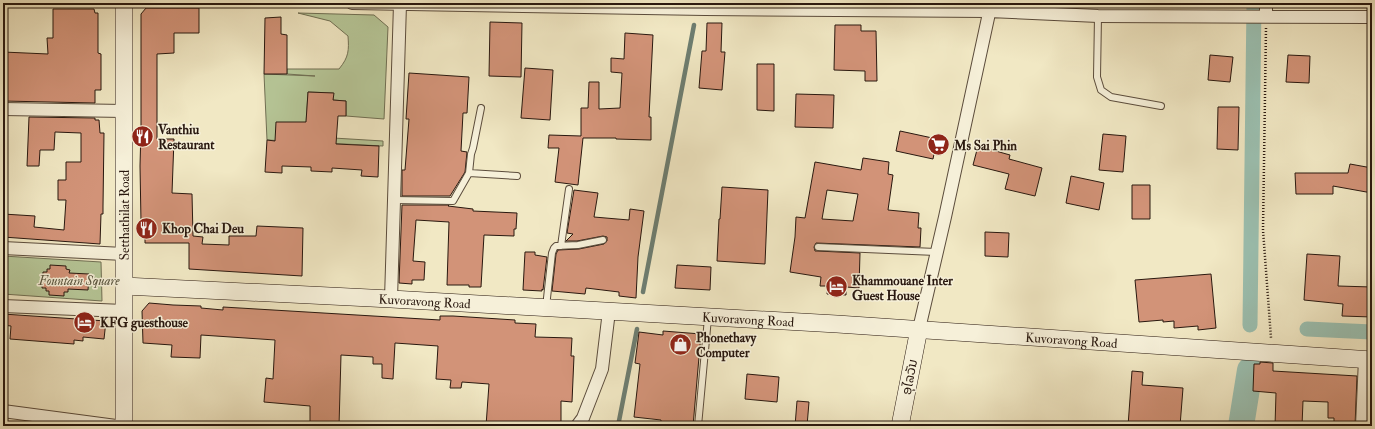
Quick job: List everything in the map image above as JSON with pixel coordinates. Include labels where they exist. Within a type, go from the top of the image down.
[{"type":"street","name":"Setthathilat Road","points":[[124,3],[124,426]]},
{"type":"street","points":[[352,3],[990,7],[1098,16],[1259,15],[1372,17]]},
{"type":"street","points":[[1259,15],[1266,3]]},
{"type":"street","points":[[391,299],[400,4]]},
{"type":"street","points":[[919,329],[990,7]]},
{"type":"street","points":[[3,109],[124,111]]},
{"type":"street","points":[[3,248],[124,254]]},
{"type":"street","name":"Kuvoravong Road","points":[[124,286],[708,316],[1368,359]]},
{"type":"street","points":[[3,306],[124,312]]},
{"type":"street","points":[[577,426],[582,418],[602,369],[609,311]]},
{"type":"street","name":"ອຸໄລວັນ","points":[[900,426],[919,329]]},
{"type":"street","points":[[1362,426],[1368,359]]},
{"type":"street","points":[[3,411],[116,426]]},
{"type":"lane","points":[[1098,16],[1097,77],[1101,90],[1111,97],[1162,106]]},
{"type":"lane","points":[[394,200],[453,201],[469,173],[470,154],[473,148],[481,108]]},
{"type":"lane","points":[[469,173],[517,176]]},
{"type":"lane","points":[[561,246],[569,189]]},
{"type":"lane","points":[[546,308],[552,253],[554,248],[603,240]]},
{"type":"lane","points":[[818,247],[936,252]]},
{"type":"lane","points":[[698,426],[708,316]]},
{"type":"path","points":[[1259,15],[1263,230],[1272,353]]},
{"type":"green space","points":[[298,13],[374,15],[388,27],[384,119],[346,116],[346,101],[333,100],[333,93],[308,92],[306,124],[317,137],[383,141],[383,146],[267,140],[264,74],[315,76],[287,74],[287,69],[339,69],[345,61],[348,53],[348,36],[330,21]]},
{"type":"green space","name":"Fountain Square","points":[[3,256],[101,262],[102,301],[3,294]]},
{"type":"building","points":[[146,8],[199,8],[199,33],[174,33],[174,53],[157,54],[157,139],[174,139],[172,193],[192,194],[193,236],[203,237],[202,244],[229,245],[229,236],[256,236],[257,226],[303,228],[302,276],[189,269],[189,243],[145,243],[145,222],[141,222],[140,166],[141,14]]},
{"type":"building","points":[[53,9],[94,9],[95,13],[98,13],[98,53],[101,54],[101,90],[95,90],[95,103],[3,101],[3,52],[48,54],[47,38],[53,38]]},
{"type":"building","points":[[281,17],[281,34],[287,35],[287,74],[264,74],[265,18]]},
{"type":"building","points":[[490,22],[522,23],[521,77],[489,76]]},
{"type":"building","points":[[707,23],[722,23],[721,52],[725,52],[722,90],[699,88],[702,51],[706,51]]},
{"type":"building","points":[[835,25],[861,25],[861,31],[876,31],[877,81],[865,81],[865,71],[834,70]]},
{"type":"building","points":[[625,33],[653,35],[649,117],[651,117],[651,140],[583,138],[578,185],[555,182],[559,148],[548,148],[549,135],[581,136],[581,108],[588,108],[589,82],[599,82],[599,109],[620,108],[622,73],[611,72],[611,58],[624,59]]},
{"type":"building","points":[[1210,55],[1233,57],[1230,82],[1208,80]]},
{"type":"building","points":[[1288,55],[1310,56],[1309,83],[1286,82]]},
{"type":"building","points":[[757,64],[774,64],[774,111],[757,110]]},
{"type":"building","points":[[525,68],[553,70],[550,120],[521,118]]},
{"type":"building","points":[[409,73],[469,77],[467,113],[463,113],[461,151],[467,152],[465,172],[450,196],[402,196],[402,170],[405,170],[409,119],[406,119]]},
{"type":"building","points":[[308,92],[334,93],[333,100],[346,101],[346,116],[338,116],[336,144],[379,146],[378,177],[361,176],[362,170],[332,168],[332,172],[311,171],[311,167],[282,166],[282,173],[265,172],[267,140],[275,141],[276,122],[306,122]]},
{"type":"building","points":[[796,94],[834,95],[833,128],[795,127]]},
{"type":"building","points":[[1218,107],[1239,107],[1238,150],[1217,149]]},
{"type":"building","points":[[29,117],[95,118],[95,120],[99,120],[100,133],[104,133],[103,214],[101,214],[100,244],[3,237],[3,214],[35,216],[34,227],[64,230],[66,200],[58,200],[58,180],[66,180],[66,162],[81,162],[81,133],[55,132],[54,150],[40,150],[39,166],[27,166]]},
{"type":"building","points":[[900,131],[937,139],[933,159],[896,151]]},
{"type":"building","points":[[1103,134],[1126,136],[1123,172],[1099,170]]},
{"type":"building","points":[[978,146],[1010,155],[1009,159],[1042,168],[1035,196],[1005,189],[1009,174],[973,165]]},
{"type":"building","points":[[863,158],[889,162],[888,174],[893,175],[888,210],[919,213],[918,228],[921,228],[920,247],[816,243],[814,247],[815,251],[860,253],[859,288],[846,287],[846,295],[827,294],[828,286],[820,286],[821,277],[790,272],[796,217],[805,218],[815,162],[861,170]],"holes":[[[827,190],[858,194],[853,221],[822,219]]]},
{"type":"building","points":[[1350,164],[1372,168],[1372,193],[1333,186],[1333,194],[1296,194],[1295,173],[1348,173]]},
{"type":"building","points":[[1071,176],[1104,183],[1099,210],[1066,203]]},
{"type":"building","points":[[1132,185],[1150,185],[1150,219],[1132,219]]},
{"type":"building","points":[[722,187],[768,190],[765,264],[717,261]]},
{"type":"building","points":[[574,190],[598,193],[594,217],[629,220],[630,209],[644,211],[638,257],[636,298],[619,296],[619,292],[586,288],[585,294],[552,291],[556,254],[558,250],[579,249],[604,244],[607,241],[607,237],[603,236],[577,241],[566,241],[573,234],[567,233]]},
{"type":"building","points":[[402,205],[449,205],[448,206],[473,209],[473,211],[517,213],[516,229],[514,229],[514,236],[484,235],[481,287],[469,287],[469,285],[447,285],[449,222],[416,220],[413,261],[425,262],[424,280],[412,280],[412,284],[399,283]]},
{"type":"building","points":[[985,232],[1009,233],[1008,257],[985,256]]},
{"type":"building","points":[[525,252],[535,252],[535,255],[547,257],[542,291],[523,290]]},
{"type":"building","points":[[1307,254],[1340,256],[1338,286],[1372,287],[1372,317],[1342,316],[1343,304],[1304,300]]},
{"type":"building","points":[[50,265],[66,266],[66,269],[70,270],[69,273],[89,274],[88,290],[68,289],[68,292],[64,292],[64,296],[49,295],[49,291],[46,291],[46,288],[42,288],[43,272],[47,272],[47,269],[50,269]]},
{"type":"building","points":[[677,265],[711,267],[710,290],[675,288]]},
{"type":"building","points":[[1211,274],[1216,328],[1198,330],[1198,326],[1174,328],[1174,321],[1163,322],[1163,320],[1139,322],[1135,280]]},
{"type":"building","points":[[149,303],[201,306],[201,308],[223,310],[223,307],[440,320],[440,316],[453,316],[515,320],[515,323],[536,324],[535,337],[572,338],[571,356],[574,356],[572,402],[561,401],[561,426],[486,426],[489,384],[462,382],[461,388],[450,388],[451,380],[436,379],[438,346],[395,343],[393,379],[382,378],[382,364],[373,364],[373,357],[341,355],[339,426],[310,426],[310,406],[264,402],[266,378],[273,379],[275,340],[201,335],[200,358],[171,357],[172,345],[143,343],[142,311]]},
{"type":"building","points":[[3,314],[106,321],[104,339],[83,337],[83,341],[74,340],[74,344],[10,339],[11,326],[3,325]]},
{"type":"building","points":[[663,331],[701,334],[693,426],[661,426],[661,420],[634,417],[640,364],[635,363],[639,332],[663,335]]},
{"type":"building","points":[[1260,362],[1273,363],[1273,371],[1357,376],[1355,426],[1334,426],[1334,418],[1328,418],[1328,402],[1303,401],[1302,426],[1275,426],[1276,393],[1253,391],[1254,364],[1260,364]]},
{"type":"building","points":[[1132,371],[1143,372],[1142,385],[1183,388],[1180,426],[1128,426]]},
{"type":"building","points":[[747,374],[779,377],[777,402],[745,399]]},
{"type":"building","points":[[797,401],[809,402],[807,426],[795,426]]},
{"type":"waterway","points":[[1250,325],[1254,3]]},
{"type":"waterway","points":[[643,292],[694,25]]},
{"type":"waterway","points":[[618,426],[637,329]]},
{"type":"waterway","points":[[1307,329],[1372,332]]},
{"type":"waterway","points":[[1241,426],[1250,370]]},
{"type":"place","name":"Vanthiu Restaurant","points":[[143,136]]},
{"type":"place","name":"Ms Sai Phin","points":[[938,145]]},
{"type":"place","name":"Khop Chai Deu","points":[[147,228]]},
{"type":"place","name":"Khammouane Inter Guest House","points":[[836,287]]},
{"type":"place","name":"KFG guesthouse","points":[[85,322]]},
{"type":"place","name":"Phonethavy Computer","points":[[681,344]]}]
